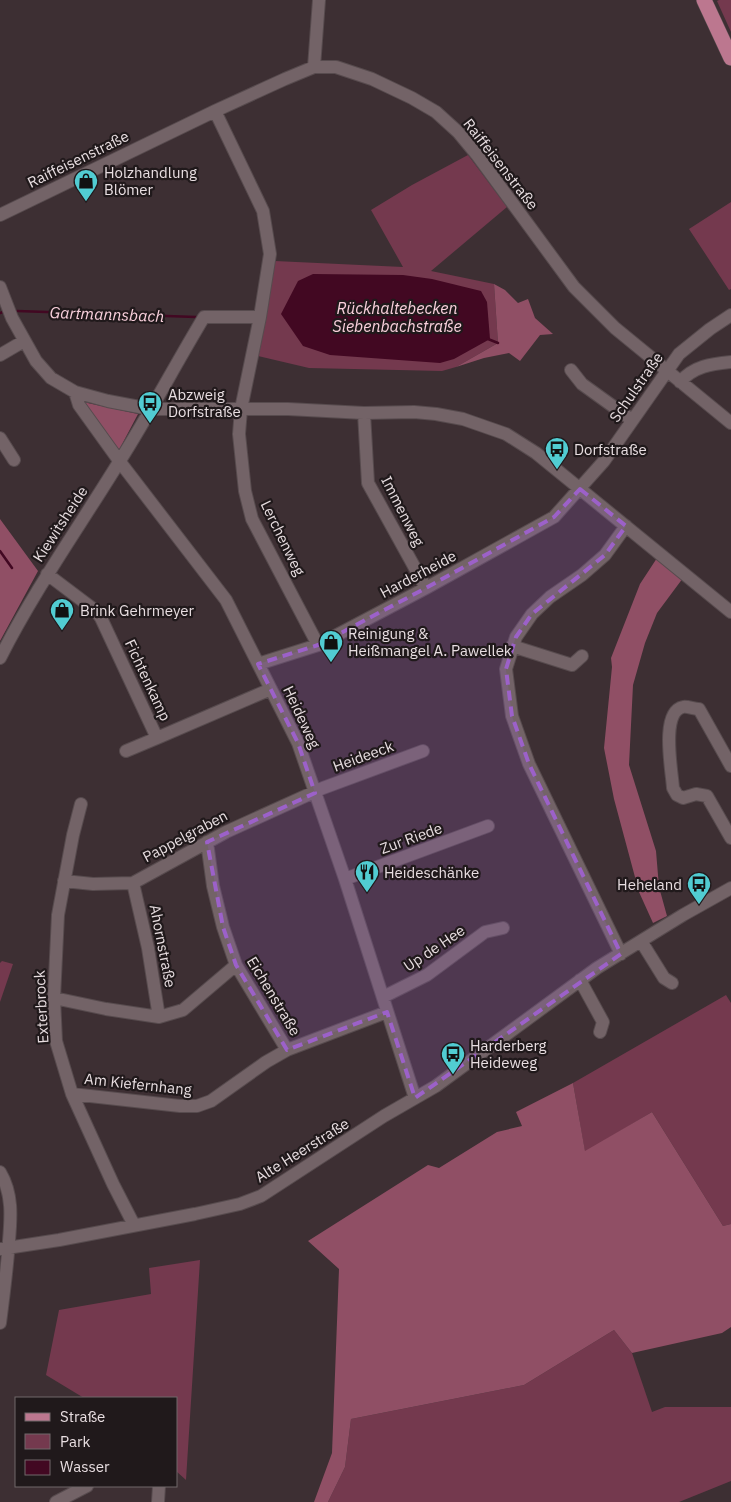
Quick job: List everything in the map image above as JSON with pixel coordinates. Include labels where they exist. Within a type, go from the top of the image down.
[{"type":"main road","points":[[704,0],[731,58]]},
{"type":"street","points":[[314,67],[320,0]]},
{"type":"street","name":"Raiffeisenstraße","points":[[0,215],[215,111],[314,67],[336,68],[372,79],[436,112],[458,132],[477,155],[574,287],[615,328],[731,423]]},
{"type":"street","name":"Lerchenweg","points":[[215,111],[262,211],[270,254],[260,317],[241,409],[239,434],[244,482],[252,519],[318,645]]},
{"type":"street","points":[[0,287],[12,318],[36,361],[51,378],[75,392],[150,409],[288,409],[364,413],[414,412],[464,419],[506,434],[521,442],[731,612]]},
{"type":"street","name":"Schulstraße","points":[[580,489],[604,461],[679,354],[731,315]]},
{"type":"street","name":"Kiewitsheide","points":[[0,658],[20,619],[120,462],[204,317],[260,317]]},
{"type":"street","points":[[0,355],[24,341]]},
{"type":"street","points":[[680,382],[687,374],[694,370],[708,365],[731,362]]},
{"type":"street","points":[[571,370],[582,384],[632,420]]},
{"type":"street","name":"Heideweg","points":[[75,392],[79,405],[120,462],[226,600],[298,743],[345,879],[415,1098]]},
{"type":"street","name":"Immenweg","points":[[364,413],[368,483],[426,588]]},
{"type":"street","points":[[0,438],[14,460]]},
{"type":"street","name":"Harderheide","points":[[258,664],[318,645],[426,588],[554,517],[580,489]]},
{"type":"street","points":[[621,954],[529,764],[512,716],[506,669],[516,637],[532,614],[550,597],[582,575],[605,555],[626,526]]},
{"type":"street","name":"Fichtenkamp","points":[[47,574],[96,611],[101,618],[157,738]]},
{"type":"street","points":[[512,646],[572,665],[582,656]]},
{"type":"street","name":"Fichtenkamp","points":[[126,752],[271,688]]},
{"type":"street","points":[[731,766],[699,709],[683,707],[675,712],[669,727],[673,788],[677,795],[683,798],[696,794],[707,796],[731,838]]},
{"type":"street","name":"Heideeck","points":[[316,793],[323,788],[423,751]]},
{"type":"street","name":"Pappelgraben","points":[[64,881],[93,884],[132,883],[226,832],[316,793]]},
{"type":"street","name":"Exterbrock","points":[[81,804],[58,914],[54,998],[56,1041],[72,1094],[93,1142],[134,1225]]},
{"type":"street","name":"Zur Riede","points":[[345,879],[488,826]]},
{"type":"street","name":"Eichenstraße","points":[[207,842],[213,886],[222,927],[236,965],[287,1050]]},
{"type":"street","name":"Ahornstraße","points":[[132,883],[148,948],[159,1017]]},
{"type":"street","name":"Alte Heerstraße","points":[[4,1248],[66,1239],[240,1204],[261,1196],[460,1070],[580,980],[682,915],[731,888]]},
{"type":"street","name":"Up de Hee","points":[[383,997],[427,975],[485,932],[503,928]]},
{"type":"street","points":[[641,941],[664,978],[672,983]]},
{"type":"street","points":[[54,998],[106,1009],[159,1017],[183,1010],[236,965]]},
{"type":"street","points":[[580,980],[603,1022],[600,1032]]},
{"type":"street","name":"Am Kiefernhang","points":[[72,1094],[180,1106],[197,1106],[211,1100],[266,1062],[287,1050],[387,1012]]},
{"type":"street","points":[[0,1172],[4,1178],[11,1203],[11,1226],[4,1248],[0,1323]]},
{"type":"street","points":[[56,1502],[85,1487]]},
{"type":"street","points":[[158,1502],[159,1487]]},
{"type":"highlighted area","points":[[580,489],[626,526],[605,555],[532,614],[516,637],[506,669],[512,716],[529,764],[621,954],[415,1098],[387,1012],[287,1050],[236,965],[223,927],[207,842],[315,793],[298,743],[258,664],[318,645],[426,588],[554,517]]},
{"type":"green space","points":[[731,0],[731,32],[717,1]]},
{"type":"green space","points":[[468,155],[507,207],[431,271],[494,284],[498,343],[456,367],[442,371],[309,368],[258,356],[275,261],[403,267],[371,210],[412,185]]},
{"type":"green space","points":[[731,202],[731,289],[729,290],[689,229]]},
{"type":"green space","points":[[2,961],[13,964],[0,1002],[0,963]]},
{"type":"green space","points":[[726,995],[731,1003],[731,1224],[723,1226],[652,1112],[585,1152],[573,1083]]},
{"type":"green space","points":[[200,1260],[186,1480],[178,1473],[178,1397],[82,1397],[46,1375],[59,1310],[151,1294],[149,1268]]},
{"type":"green space","points":[[614,1330],[632,1353],[652,1412],[665,1407],[731,1407],[731,1481],[679,1502],[328,1502],[345,1467],[351,1419],[524,1385]]},
{"type":"shaded area","points":[[494,284],[505,290],[518,303],[528,299],[535,318],[553,334],[540,335],[520,361],[509,353],[484,358],[456,367],[498,343]]},
{"type":"shaded area","points":[[83,402],[138,414],[119,450]]},
{"type":"shaded area","points":[[0,519],[38,571],[0,641]]},
{"type":"shaded area","points":[[657,558],[683,578],[657,613],[645,643],[633,685],[629,765],[656,851],[659,887],[667,916],[653,923],[639,892],[614,799],[604,748],[612,667],[611,658],[640,584]]},
{"type":"shaded area","points":[[573,1083],[585,1151],[652,1112],[723,1226],[731,1224],[731,1327],[722,1333],[632,1353],[614,1330],[524,1385],[351,1419],[345,1467],[328,1502],[314,1502],[332,1453],[339,1269],[308,1241],[428,1165],[439,1168],[497,1132],[522,1126],[516,1112]]},
{"type":"water","name":"Rückhaltebecken Siebenbachstraße","points":[[313,274],[403,275],[432,279],[481,291],[487,302],[490,339],[454,359],[440,363],[330,355],[303,346],[281,314],[298,281]]},
{"type":"waterway","name":"Gartmannsbach","points":[[17,311],[196,317]]},
{"type":"waterway","name":"Gartmannsbach","points":[[488,339],[498,343]]},
{"type":"waterway","points":[[0,551],[12,568]]},
{"type":"place","name":"Holzhandlung Blömer","points":[[86,202]]},
{"type":"place","name":"Abzweig Dorfstraße","points":[[150,424]]},
{"type":"place","name":"Dorfstraße","points":[[557,470]]},
{"type":"place","name":"Brink Gehrmeyer","points":[[62,631]]},
{"type":"place","name":"Reinigung & Heißmangel A. Pawellek","points":[[331,663]]},
{"type":"place","name":"Heideschänke","points":[[367,893]]},
{"type":"place","name":"Heheland","points":[[699,905]]},
{"type":"place","name":"Harderberg Heideweg","points":[[453,1075]]}]
